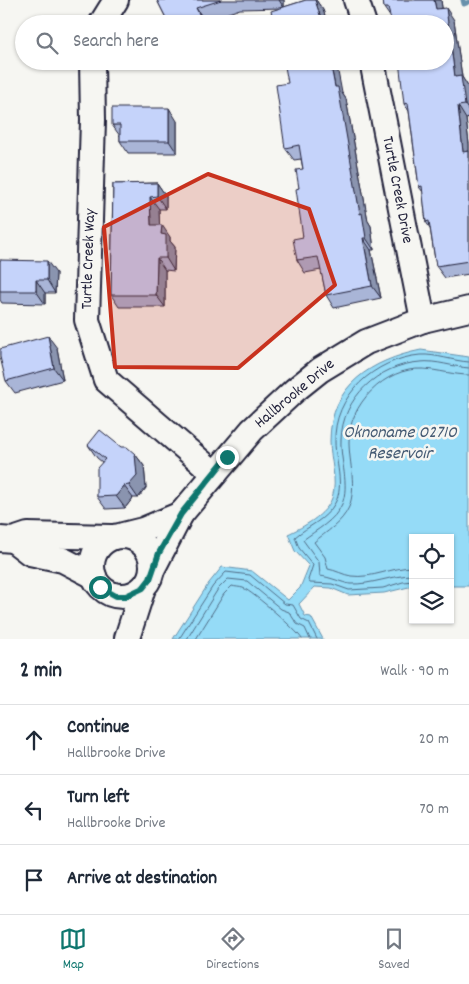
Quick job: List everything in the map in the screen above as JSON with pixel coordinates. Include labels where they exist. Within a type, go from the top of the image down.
[{"type":"street","points":[[107,15],[116,0]]},
{"type":"street","points":[[356,0],[361,15]]},
{"type":"street","name":"Turtle Creek Way","points":[[92,70],[93,120],[87,320],[106,380],[214,473]]},
{"type":"street","name":"Turtle Creek Drive","points":[[374,70],[423,320]]},
{"type":"street","name":"Hallbrooke Drive","points":[[6,539],[30,553],[63,560],[100,584],[126,596],[148,578],[181,514],[214,473],[252,430],[320,370],[366,342],[423,320],[469,309]]},
{"type":"street","name":"Hallbrooke Drive","points":[[117,536],[143,530],[181,514]]},
{"type":"street","name":"Hallbrooke Drive","points":[[6,539],[28,535],[117,536],[141,542],[148,550],[148,578]]},
{"type":"street","points":[[117,536],[96,550],[92,563],[100,584],[127,639]]},
{"type":"street","points":[[127,639],[148,578]]},
{"type":"highlighted area","points":[[208,174],[309,209],[335,285],[238,368],[115,367],[104,227]]},
{"type":"water","name":"Oknoname 02710 Reservoir","points":[[421,350],[469,357],[469,586],[454,586],[454,534],[409,534],[409,587],[384,593],[348,595],[331,588],[315,587],[299,604],[305,616],[311,617],[323,639],[173,639],[209,583],[222,567],[252,571],[288,600],[300,588],[309,566],[295,551],[288,534],[319,515],[325,510],[332,498],[334,477],[330,441],[332,421],[337,405],[346,390],[357,378],[371,368],[403,354]]},
{"type":"building","points":[[157,0],[221,0],[196,8],[200,15],[164,15]]},
{"type":"building","points":[[306,0],[315,0],[320,15],[272,15],[271,11]]},
{"type":"building","points":[[383,0],[434,0],[436,9],[446,8],[447,15],[390,15],[388,8],[384,8]]},
{"type":"building","points":[[454,69],[455,77],[461,76],[465,105],[458,106],[463,152],[469,151],[469,261],[436,266],[429,221],[426,222],[422,186],[419,187],[408,103],[404,104],[400,70]]},
{"type":"building","points":[[286,70],[332,70],[335,87],[338,87],[360,214],[362,213],[366,238],[363,238],[372,286],[326,295],[318,257],[297,260],[293,239],[303,237],[296,189],[299,188],[296,170],[303,169],[299,145],[285,148],[276,85],[288,83]]},
{"type":"building","points":[[112,108],[169,108],[169,141],[120,141],[120,125],[112,125]]},
{"type":"building","points":[[157,183],[157,196],[150,197],[151,225],[162,225],[161,234],[166,235],[166,258],[157,258],[156,295],[111,295],[113,184]]},
{"type":"building","points":[[0,260],[47,261],[47,280],[36,280],[36,291],[0,291]]},
{"type":"building","points":[[48,336],[54,368],[6,381],[0,349]]},
{"type":"building","points":[[100,430],[121,447],[127,447],[135,454],[137,476],[129,485],[124,486],[116,496],[97,497],[97,468],[105,459],[88,445]]},
{"type":"waterway","points":[[463,0],[464,4],[469,2]]},
{"type":"route","points":[[100,587],[116,596],[134,594],[143,588],[150,579],[159,553],[175,528],[181,514],[208,484],[227,457]]}]
